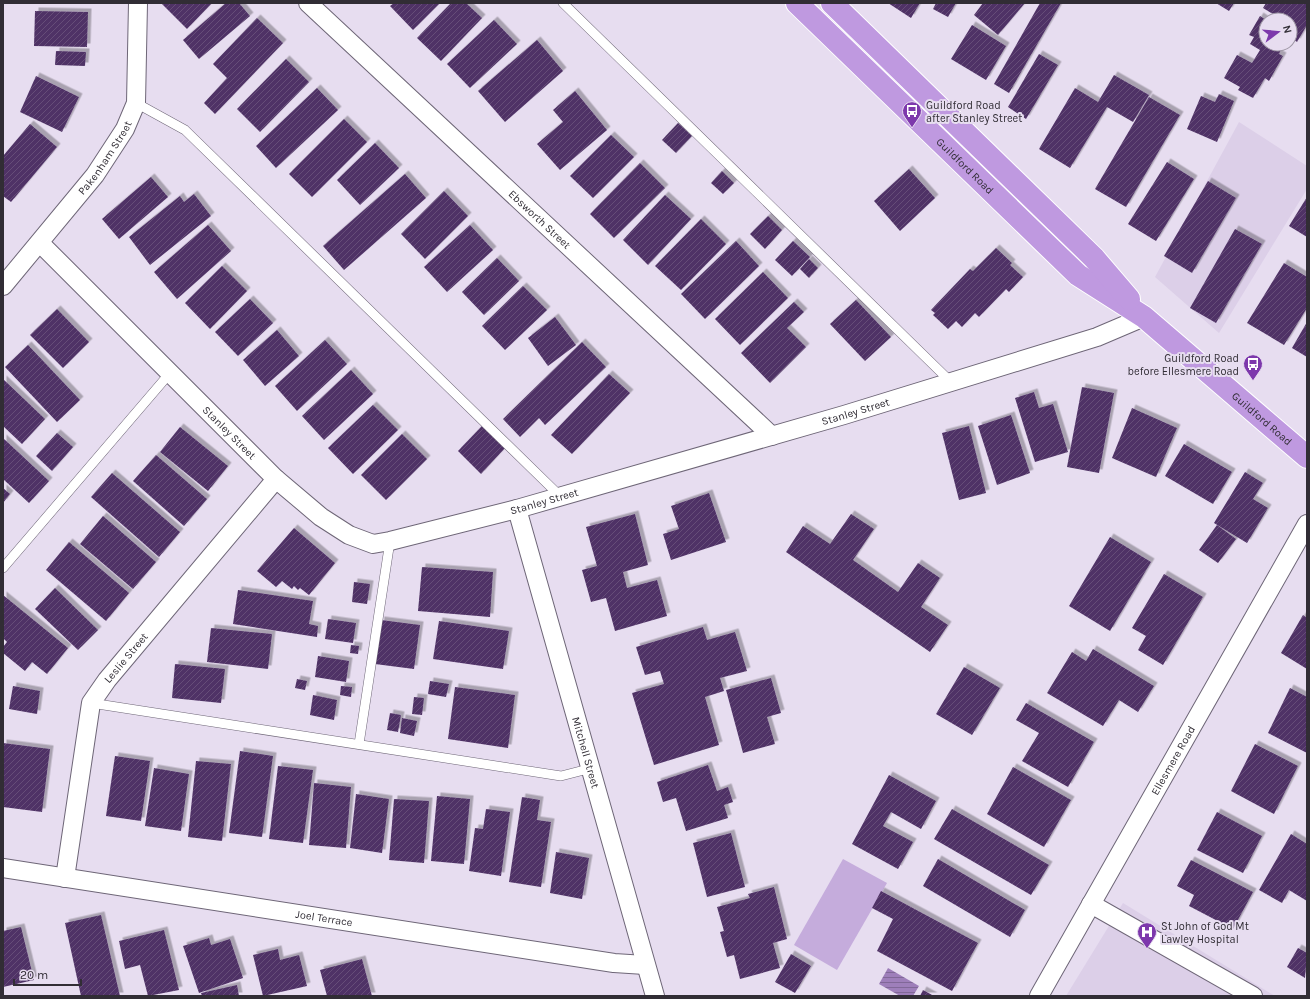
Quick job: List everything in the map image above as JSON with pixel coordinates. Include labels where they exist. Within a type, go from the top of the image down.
[{"type":"highway","name":"Guildford Road","points":[[797,3],[1078,275],[1144,317],[1307,457]]},
{"type":"highway","name":"Guildford Road","points":[[832,3],[1094,258],[1144,317]]},
{"type":"street","name":"Pakenham Street","points":[[3,286],[40,243],[95,174],[125,129],[136,103],[138,3]]},
{"type":"street","name":"Ebsworth Street","points":[[308,3],[772,436]]},
{"type":"street","name":"Stanley Street","points":[[40,243],[276,479],[321,517],[349,535],[373,544],[517,509],[772,436],[952,383],[1097,337],[1144,317]]},
{"type":"street","name":"Leslie Street","points":[[65,878],[92,702],[107,680],[276,479]]},
{"type":"street","name":"Mitchell Street","points":[[517,509],[592,768],[655,996]]},
{"type":"street","name":"Ellesmere Road","points":[[1038,996],[1307,524]]},
{"type":"street","name":"Joel Terrace","points":[[3,868],[614,963],[646,965]]},
{"type":"street","points":[[1091,904],[1233,991],[1253,996]]},
{"type":"lane","points":[[563,3],[952,383]]},
{"type":"lane","points":[[136,103],[185,130],[561,497]]},
{"type":"lane","points":[[3,568],[170,373]]},
{"type":"lane","points":[[359,744],[390,541]]},
{"type":"lane","points":[[92,702],[561,776],[592,768]]},
{"type":"shaded area","points":[[1239,122],[1307,166],[1307,189],[1219,333],[1155,277]]},
{"type":"shaded area","points":[[843,859],[887,883],[837,970],[794,945]]},
{"type":"shaded area","name":"St John of God Mt Lawley Hospital","points":[[1123,903],[1275,996],[1066,996]]},
{"type":"shaded area","points":[[888,968],[919,986],[913,996],[900,996],[879,984]]},
{"type":"building","points":[[212,3],[187,29],[162,4]]},
{"type":"building","points":[[226,3],[239,3],[250,16],[199,59],[183,40]]},
{"type":"building","points":[[394,3],[440,3],[413,30],[390,6]]},
{"type":"building","points":[[451,3],[466,3],[482,18],[441,61],[417,38]]},
{"type":"building","points":[[888,3],[920,3],[911,18]]},
{"type":"building","points":[[936,3],[956,3],[948,17],[933,9]]},
{"type":"building","points":[[983,3],[1025,3],[998,35],[974,15]]},
{"type":"building","points":[[1040,3],[1061,3],[1009,93],[994,84]]},
{"type":"building","points":[[1216,3],[1234,3],[1229,11]]},
{"type":"building","points":[[1266,3],[1307,3],[1307,25],[1298,40],[1298,12],[1270,12],[1263,8]]},
{"type":"building","points":[[35,11],[88,12],[87,47],[34,46]]},
{"type":"building","points":[[257,18],[283,43],[215,114],[204,103],[227,78],[213,64]]},
{"type":"building","points":[[1258,19],[1258,49],[1250,44],[1254,37],[1249,35]]},
{"type":"building","points":[[494,20],[517,44],[470,88],[447,64]]},
{"type":"building","points":[[972,25],[1006,46],[986,80],[951,59]]},
{"type":"building","points":[[537,40],[563,71],[505,122],[478,91]]},
{"type":"building","points":[[56,51],[86,52],[85,66],[55,65]]},
{"type":"building","points":[[1259,52],[1280,52],[1279,54],[1283,56],[1269,81],[1265,78],[1253,98],[1238,90],[1240,87],[1224,78],[1237,55],[1252,63]]},
{"type":"building","points":[[1039,54],[1058,65],[1026,119],[1008,107]]},
{"type":"building","points":[[286,59],[309,82],[260,132],[237,109]]},
{"type":"building","points":[[1114,75],[1149,95],[1133,122],[1107,107],[1070,168],[1039,149],[1075,88],[1098,102]]},
{"type":"building","points":[[36,76],[79,97],[62,132],[20,112]]},
{"type":"building","points":[[317,88],[338,110],[276,168],[256,146]]},
{"type":"building","points":[[575,91],[607,130],[560,170],[537,144],[563,122],[553,110]]},
{"type":"building","points":[[1219,94],[1234,101],[1217,142],[1187,129],[1201,96],[1215,102]]},
{"type":"building","points":[[1149,97],[1180,115],[1126,207],[1095,189]]},
{"type":"building","points":[[344,119],[367,142],[312,197],[289,174]]},
{"type":"building","points":[[678,123],[692,136],[676,153],[662,140]]},
{"type":"building","points":[[30,124],[57,147],[11,202],[3,196],[3,156]]},
{"type":"building","points":[[611,135],[634,157],[593,198],[570,176]]},
{"type":"building","points":[[375,143],[399,168],[360,205],[337,180]]},
{"type":"building","points":[[1167,162],[1194,179],[1156,241],[1128,224]]},
{"type":"building","points":[[640,163],[665,188],[614,238],[590,214]]},
{"type":"building","points":[[909,169],[935,198],[900,231],[874,201]]},
{"type":"building","points":[[722,171],[734,183],[723,194],[711,183]]},
{"type":"building","points":[[405,174],[426,198],[344,270],[323,246]]},
{"type":"building","points":[[151,177],[168,197],[119,239],[102,219]]},
{"type":"building","points":[[1208,181],[1236,198],[1192,273],[1164,256]]},
{"type":"building","points":[[444,191],[468,216],[425,259],[401,234]]},
{"type":"building","points":[[194,194],[211,216],[150,265],[129,237],[180,196],[184,202]]},
{"type":"building","points":[[665,195],[691,219],[648,265],[623,240]]},
{"type":"building","points":[[1307,197],[1307,237],[1289,226]]},
{"type":"building","points":[[768,216],[782,230],[765,249],[750,234]]},
{"type":"building","points":[[701,219],[726,244],[681,290],[655,266]]},
{"type":"building","points":[[208,225],[231,251],[177,299],[154,272]]},
{"type":"building","points":[[470,225],[493,250],[447,292],[424,267]]},
{"type":"building","points":[[1235,229],[1262,244],[1216,323],[1190,308]]},
{"type":"building","points":[[736,241],[759,266],[705,319],[681,294]]},
{"type":"building","points":[[793,241],[810,257],[792,276],[775,260]]},
{"type":"building","points":[[996,248],[1012,263],[1010,265],[1023,277],[1009,292],[1006,289],[979,317],[975,313],[962,327],[956,321],[948,329],[933,315],[935,313],[931,310],[970,269],[973,271]]},
{"type":"building","points":[[497,258],[519,281],[484,315],[462,292]]},
{"type":"building","points":[[809,259],[818,268],[809,278],[800,269]]},
{"type":"building","points":[[1284,263],[1307,277],[1307,308],[1284,345],[1247,323]]},
{"type":"building","points":[[222,266],[247,291],[210,329],[185,303]]},
{"type":"building","points":[[763,272],[788,298],[740,345],[715,319]]},
{"type":"building","points":[[523,286],[547,310],[505,350],[482,326]]},
{"type":"building","points":[[250,299],[273,323],[238,356],[215,332]]},
{"type":"building","points":[[856,300],[891,337],[865,361],[830,324]]},
{"type":"building","points":[[794,302],[804,312],[787,328],[806,347],[770,383],[741,353]]},
{"type":"building","points":[[57,309],[89,342],[63,368],[30,335]]},
{"type":"building","points":[[555,317],[576,345],[548,366],[528,338]]},
{"type":"building","points":[[1307,322],[1307,357],[1292,348]]},
{"type":"building","points":[[277,330],[299,356],[265,386],[243,360]]},
{"type":"building","points":[[325,340],[347,364],[297,411],[275,386]]},
{"type":"building","points":[[582,342],[606,367],[545,425],[539,418],[520,437],[503,419]]},
{"type":"building","points":[[28,345],[80,400],[57,422],[5,367]]},
{"type":"building","points":[[351,370],[373,394],[324,440],[302,416]]},
{"type":"building","points":[[609,374],[630,393],[572,454],[551,435]]},
{"type":"building","points":[[3,379],[45,419],[22,444],[3,426]]},
{"type":"building","points":[[1082,387],[1114,393],[1099,473],[1067,467]]},
{"type":"building","points":[[1034,392],[1039,408],[1053,404],[1068,452],[1035,462],[1015,398]]},
{"type":"building","points":[[373,405],[398,430],[353,474],[328,448]]},
{"type":"building","points":[[1132,408],[1177,428],[1156,477],[1112,458]]},
{"type":"building","points":[[1011,415],[1030,473],[997,485],[978,426]]},
{"type":"building","points":[[482,426],[505,448],[481,474],[458,451]]},
{"type":"building","points":[[969,426],[986,493],[959,500],[942,433]]},
{"type":"building","points":[[180,427],[228,466],[208,491],[160,452]]},
{"type":"building","points":[[57,433],[73,447],[52,471],[36,456]]},
{"type":"building","points":[[402,434],[427,459],[386,500],[361,475]]},
{"type":"building","points":[[3,438],[49,481],[29,503],[3,479]]},
{"type":"building","points":[[1184,444],[1232,472],[1213,504],[1165,476]]},
{"type":"building","points":[[156,455],[207,499],[184,526],[133,481]]},
{"type":"building","points":[[1245,472],[1263,483],[1253,499],[1268,508],[1247,543],[1214,523]]},
{"type":"building","points":[[112,473],[180,532],[159,557],[91,497]]},
{"type":"building","points":[[3,488],[10,494],[3,503]]},
{"type":"building","points":[[709,493],[726,542],[671,560],[663,534],[679,529],[671,506]]},
{"type":"building","points":[[635,514],[648,565],[623,572],[627,588],[657,580],[667,616],[615,631],[606,598],[591,602],[582,570],[597,566],[586,527]]},
{"type":"building","points":[[851,514],[874,529],[853,560],[898,592],[918,563],[940,578],[921,607],[948,625],[930,652],[786,552],[803,526],[830,544]]},
{"type":"building","points":[[103,516],[156,562],[133,589],[80,544]]},
{"type":"building","points":[[1217,525],[1236,539],[1218,563],[1199,550]]},
{"type":"building","points":[[294,528],[335,563],[309,595],[300,588],[298,590],[294,586],[292,589],[282,581],[276,587],[257,571]]},
{"type":"building","points":[[1110,537],[1151,562],[1110,631],[1069,606]]},
{"type":"building","points":[[69,542],[129,593],[106,621],[46,570]]},
{"type":"building","points":[[422,567],[493,572],[490,617],[418,611]]},
{"type":"building","points":[[1164,574],[1203,597],[1163,665],[1138,650],[1146,636],[1132,628]]},
{"type":"building","points":[[354,582],[370,584],[367,604],[352,602]]},
{"type":"building","points":[[55,588],[98,630],[78,650],[35,609]]},
{"type":"building","points":[[238,590],[313,601],[309,624],[318,626],[317,637],[233,624]]},
{"type":"building","points":[[3,595],[68,648],[47,674],[32,662],[25,671],[3,653],[3,647],[7,642],[3,638]]},
{"type":"building","points":[[1303,615],[1307,618],[1307,669],[1281,653]]},
{"type":"building","points":[[328,619],[356,623],[353,643],[325,639]]},
{"type":"building","points":[[381,620],[420,625],[414,669],[375,664]]},
{"type":"building","points":[[439,621],[509,631],[503,669],[433,659]]},
{"type":"building","points":[[703,627],[707,640],[735,632],[747,671],[720,678],[724,691],[705,697],[719,745],[654,765],[632,693],[664,684],[660,671],[645,675],[636,647]]},
{"type":"building","points":[[211,628],[272,634],[268,669],[207,662]]},
{"type":"building","points":[[351,645],[359,646],[358,654],[350,653]]},
{"type":"building","points":[[1093,649],[1154,686],[1138,712],[1119,700],[1103,726],[1047,693],[1072,652],[1086,661]]},
{"type":"building","points":[[318,656],[349,661],[346,682],[315,677]]},
{"type":"building","points":[[175,664],[225,669],[221,703],[172,698]]},
{"type":"building","points":[[964,667],[1000,688],[972,735],[936,714]]},
{"type":"building","points":[[771,678],[781,713],[767,717],[775,744],[743,753],[726,690]]},
{"type":"building","points":[[297,679],[307,681],[305,690],[295,688]]},
{"type":"building","points":[[430,681],[449,684],[446,697],[428,694]]},
{"type":"building","points":[[13,686],[40,691],[37,714],[9,709]]},
{"type":"building","points":[[341,686],[352,687],[351,697],[340,695]]},
{"type":"building","points":[[455,687],[515,695],[508,748],[448,739]]},
{"type":"building","points":[[1290,688],[1307,697],[1307,753],[1268,733]]},
{"type":"building","points":[[313,695],[337,700],[334,720],[310,715]]},
{"type":"building","points":[[414,697],[424,698],[422,715],[412,714]]},
{"type":"building","points":[[1026,703],[1094,742],[1068,787],[1022,761],[1039,733],[1016,720]]},
{"type":"building","points":[[390,713],[401,715],[398,732],[387,730]]},
{"type":"building","points":[[402,718],[417,721],[414,736],[400,733]]},
{"type":"building","points":[[3,743],[50,749],[42,812],[3,807]]},
{"type":"building","points":[[1255,744],[1298,766],[1274,814],[1231,791]]},
{"type":"building","points":[[240,751],[273,756],[262,837],[229,833]]},
{"type":"building","points":[[115,756],[150,761],[141,821],[106,816]]},
{"type":"building","points":[[196,761],[231,764],[222,841],[188,837]]},
{"type":"building","points":[[708,765],[717,791],[728,787],[733,802],[724,805],[728,818],[686,831],[676,798],[663,802],[657,782]]},
{"type":"building","points":[[278,766],[313,770],[303,843],[269,839]]},
{"type":"building","points":[[1013,767],[1071,800],[1044,847],[987,814]]},
{"type":"building","points":[[154,768],[189,774],[181,831],[145,826]]},
{"type":"building","points":[[889,775],[936,801],[921,829],[891,812],[883,826],[913,842],[898,869],[852,844]]},
{"type":"building","points":[[314,783],[351,787],[346,848],[309,845]]},
{"type":"building","points":[[356,794],[389,799],[382,853],[350,848]]},
{"type":"building","points":[[437,796],[470,799],[464,864],[431,861]]},
{"type":"building","points":[[522,797],[540,800],[537,820],[551,822],[541,887],[509,882]]},
{"type":"building","points":[[394,799],[429,801],[424,863],[389,860]]},
{"type":"building","points":[[486,809],[510,812],[501,876],[469,871],[475,828],[483,829]]},
{"type":"building","points":[[952,809],[1049,865],[1031,895],[934,839]]},
{"type":"building","points":[[1217,812],[1262,836],[1243,873],[1197,850]]},
{"type":"building","points":[[731,833],[745,887],[707,897],[693,843]]},
{"type":"building","points":[[1291,834],[1307,844],[1307,901],[1289,890],[1282,903],[1259,890]]},
{"type":"building","points":[[556,852],[589,858],[582,899],[550,893]]},
{"type":"building","points":[[938,859],[1025,910],[1010,937],[923,886]]},
{"type":"building","points":[[1191,860],[1253,892],[1233,929],[1189,906],[1194,895],[1177,886]]},
{"type":"building","points":[[774,887],[787,939],[773,943],[780,968],[740,979],[734,955],[727,957],[720,932],[724,931],[717,907],[750,898],[748,894]]},
{"type":"building","points":[[881,891],[978,943],[952,991],[877,951],[893,919],[872,908]]},
{"type":"building","points":[[101,915],[120,996],[81,996],[65,923]]},
{"type":"building","points":[[21,927],[34,980],[3,987],[3,931]]},
{"type":"building","points":[[164,930],[179,990],[148,996],[140,965],[125,969],[119,941]]},
{"type":"building","points":[[209,938],[211,945],[230,939],[243,978],[199,993],[183,946]]},
{"type":"building","points":[[1298,948],[1307,953],[1305,978],[1287,967]]},
{"type":"building","points":[[278,949],[280,960],[299,955],[307,986],[263,996],[253,955]]},
{"type":"building","points":[[791,954],[811,966],[795,993],[775,982]]},
{"type":"building","points":[[362,959],[372,996],[327,996],[320,970]]},
{"type":"building","points":[[237,985],[239,996],[202,996],[201,993]]},
{"type":"building","points":[[923,990],[934,996],[920,996]]},
{"type":"place","name":"Guildford Road after Stanley Street","points":[[912,128]]},
{"type":"place","name":"Guildford Road before Ellesmere Road","points":[[1253,381]]},
{"type":"place","name":"St John of God Mt Lawley Hospital","points":[[1147,949]]}]
